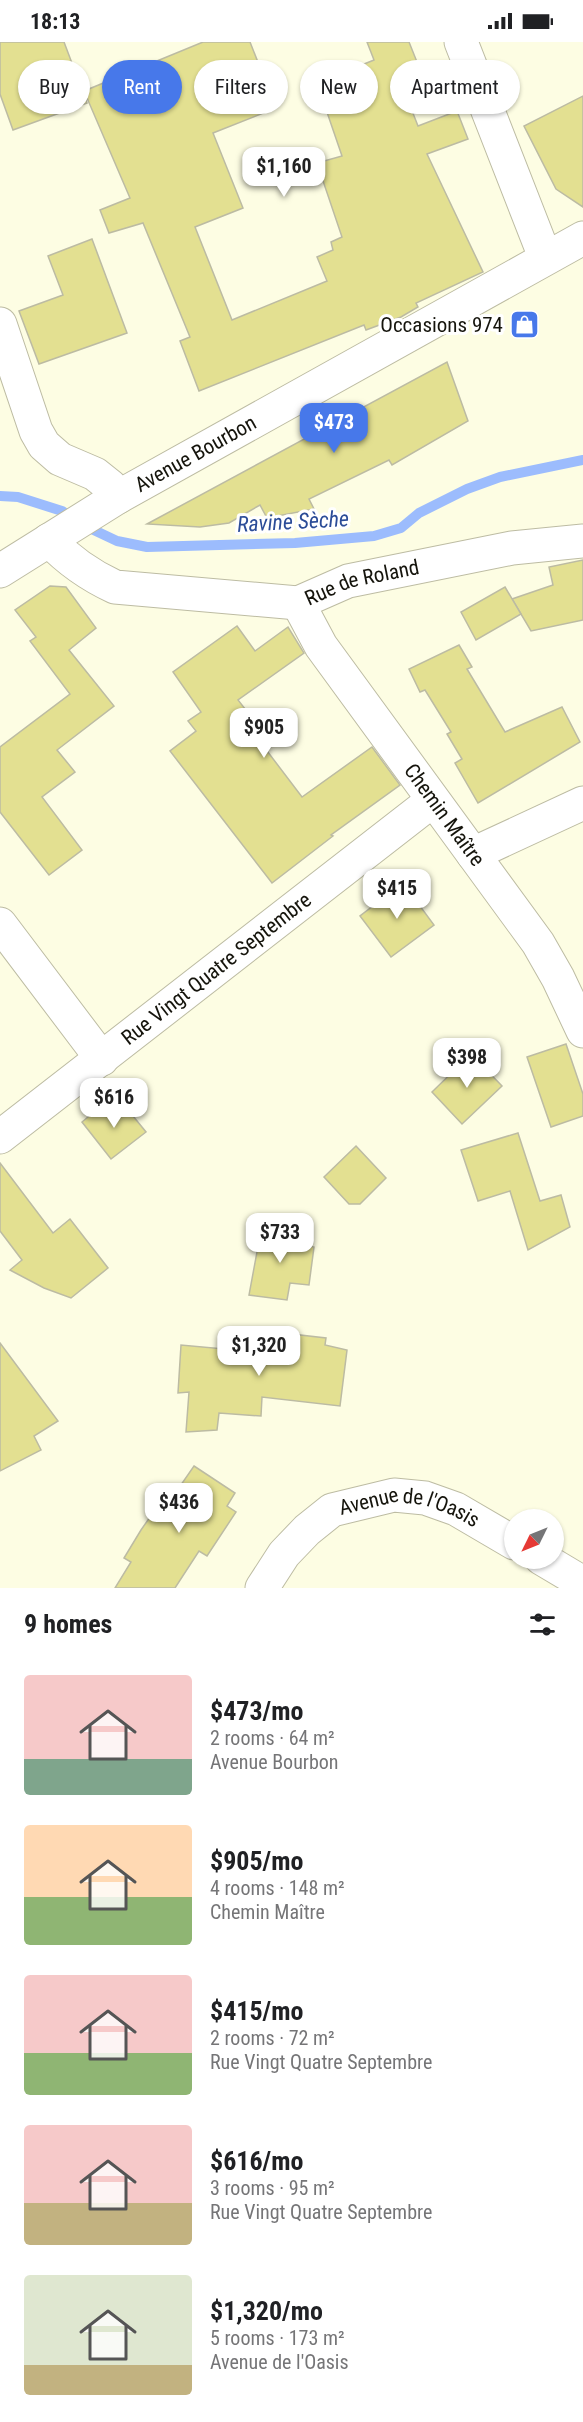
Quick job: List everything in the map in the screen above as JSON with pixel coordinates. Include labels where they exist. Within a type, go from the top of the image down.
[{"type":"street","points":[[461,42],[545,257]]},
{"type":"street","name":"Avenue Bourbon","points":[[0,571],[111,502],[545,257],[583,238]]},
{"type":"street","points":[[0,324],[36,432],[44,445],[60,459],[95,474],[111,486],[111,502]]},
{"type":"street","name":"Rue de Roland","points":[[55,536],[67,560],[91,576],[116,587],[298,603],[348,581],[512,548],[583,541]]},
{"type":"street","name":"Chemin Maître","points":[[298,603],[321,646],[432,801],[538,943],[558,978],[583,1031]]},
{"type":"street","name":"Rue Vingt Quatre Septembre","points":[[0,1137],[432,801]]},
{"type":"street","points":[[473,854],[583,803]]},
{"type":"street","points":[[0,924],[102,1059]]},
{"type":"street","name":"Avenue de l'Oasis","points":[[262,1588],[284,1554],[307,1530],[332,1510],[394,1496],[424,1498],[456,1509],[504,1537]]},
{"type":"street","points":[[559,1569],[583,1583]]},
{"type":"building","points":[[0,42],[64,42],[71,60],[18,60],[18,114],[57,114],[13,130],[0,94]]},
{"type":"building","points":[[203,42],[250,42],[257,60],[194,60],[194,114],[261,114],[213,133],[243,208],[195,227],[232,320],[327,281],[317,257],[333,250],[331,242],[342,237],[317,163],[342,156],[328,114],[378,114],[378,60],[374,60],[367,42],[409,42],[416,60],[390,60],[390,114],[413,114],[418,126],[449,114],[458,114],[468,139],[427,154],[483,272],[416,303],[418,307],[401,317],[366,330],[364,325],[199,391],[180,341],[190,337],[143,223],[109,233],[100,210],[130,198],[90,105],[90,89],[102,84],[102,114],[182,114],[182,60],[159,60]]},
{"type":"building","points":[[583,96],[583,207],[556,189],[524,126]]},
{"type":"building","points":[[92,239],[127,333],[39,364],[19,311],[63,295],[48,256]]},
{"type":"building","points":[[447,362],[468,421],[392,465],[389,460],[309,499],[314,509],[267,518],[260,505],[229,523],[200,527],[147,524]]},
{"type":"building","points":[[583,560],[583,620],[531,631],[512,599],[553,585],[549,567]]},
{"type":"building","points":[[50,586],[66,587],[96,628],[69,650],[114,706],[57,750],[75,772],[42,797],[82,850],[49,875],[0,812],[0,747],[70,694],[30,641],[36,637],[15,610]]},
{"type":"building","points":[[505,587],[521,614],[476,640],[461,612]]},
{"type":"building","points":[[237,626],[255,651],[288,627],[304,653],[238,700],[264,733],[258,739],[302,797],[372,747],[400,785],[331,835],[333,836],[272,883],[170,751],[196,731],[188,721],[201,712],[173,672]]},
{"type":"building","points":[[459,645],[472,667],[467,669],[505,732],[562,707],[580,742],[478,803],[455,763],[462,759],[447,734],[451,732],[425,690],[420,692],[409,669]]},
{"type":"building","points":[[403,883],[434,925],[391,957],[360,916]]},
{"type":"building","points":[[566,1044],[583,1094],[583,1116],[551,1127],[527,1057]]},
{"type":"building","points":[[471,1054],[502,1086],[462,1124],[432,1092]]},
{"type":"building","points":[[107,1101],[116,1111],[124,1105],[146,1132],[111,1159],[82,1122]]},
{"type":"building","points":[[518,1133],[540,1201],[561,1195],[570,1227],[528,1250],[510,1191],[478,1201],[461,1150]]},
{"type":"building","points":[[356,1146],[386,1178],[360,1204],[349,1204],[324,1177]]},
{"type":"building","points":[[0,1163],[53,1233],[70,1219],[108,1268],[71,1298],[44,1288],[10,1270],[22,1260],[0,1231]]},
{"type":"building","points":[[262,1225],[299,1233],[297,1244],[314,1247],[309,1285],[290,1283],[287,1300],[249,1295]]},
{"type":"building","points":[[274,1332],[326,1338],[325,1345],[347,1350],[340,1406],[262,1397],[261,1416],[219,1413],[217,1430],[186,1432],[189,1392],[178,1393],[181,1345],[235,1350],[236,1344],[272,1349]]},
{"type":"building","points":[[0,1343],[58,1421],[34,1436],[41,1450],[0,1471]]},
{"type":"building","points":[[194,1466],[235,1493],[227,1506],[236,1512],[207,1556],[199,1551],[175,1588],[115,1588],[131,1562],[124,1558],[141,1530],[150,1517],[156,1521]]},
{"type":"waterway","name":"Ravine Sèche","points":[[0,496],[18,497],[62,511],[81,524],[117,541],[147,547],[295,543],[374,536],[401,528],[419,513],[467,489],[500,477],[583,460]]},
{"type":"place","name":"Occasions 974","points":[[524,325]]}]
